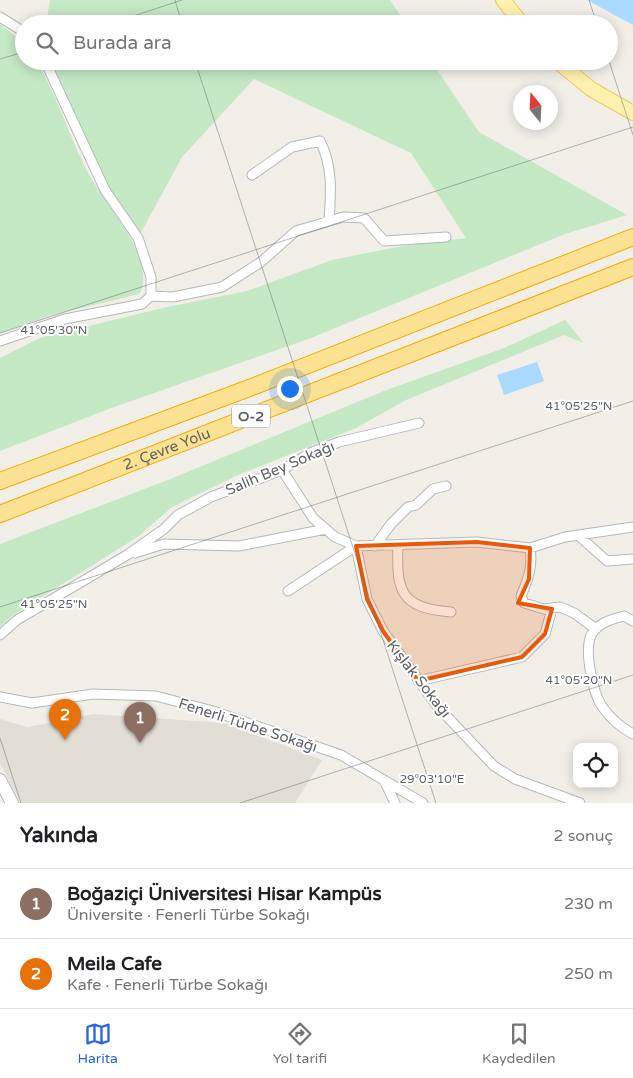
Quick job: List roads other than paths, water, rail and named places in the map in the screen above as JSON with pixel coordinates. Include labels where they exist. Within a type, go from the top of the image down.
[{"type":"highway","name":"2. Çevre Yolu","points":[[0,481],[243,390],[633,237]]},
{"type":"highway","name":"2. Çevre Yolu","points":[[0,514],[633,268]]},
{"type":"main road","points":[[503,0],[515,15]]},
{"type":"main road","points":[[568,70],[592,89],[633,113]]},
{"type":"main road","points":[[0,780],[12,803]]},
{"type":"street","points":[[0,17],[15,26]]},
{"type":"street","points":[[49,70],[105,190],[138,238],[151,277],[151,296]]},
{"type":"street","points":[[252,175],[292,147],[320,141],[327,154],[331,184],[329,221]]},
{"type":"street","points":[[0,342],[65,319],[142,304],[151,296],[173,297],[222,287],[261,262],[296,231],[343,217],[364,218],[384,241],[446,238]]},
{"type":"street","name":"Salih Bey Sokağı","points":[[0,635],[17,620],[128,555],[164,529],[178,514],[211,497],[282,470],[310,453],[339,442],[419,423]]},
{"type":"street","points":[[282,470],[313,518],[335,537],[356,546],[477,542],[530,548],[565,537],[633,527]]},
{"type":"street","points":[[375,546],[391,524],[408,507],[416,505],[433,489],[446,486]]},
{"type":"street","points":[[164,529],[175,545]]},
{"type":"street","name":"Salih Bey Sokağı","points":[[128,555],[164,544],[239,546],[326,529]]},
{"type":"street","points":[[579,536],[607,561],[633,559]]},
{"type":"street","points":[[398,545],[397,573],[401,588],[409,600],[429,610],[451,612]]},
{"type":"street","points":[[288,591],[356,546]]},
{"type":"street","name":"Kışlak Sokağı","points":[[356,546],[367,599],[383,631],[437,706],[494,766],[515,779],[580,803]]},
{"type":"street","points":[[530,548],[532,559],[529,579],[521,596],[524,603],[552,609],[560,607],[574,612],[596,629]]},
{"type":"street","points":[[418,681],[522,657],[545,634],[552,609]]},
{"type":"street","points":[[633,621],[624,616],[607,621],[596,629],[590,637],[589,660],[593,683],[602,708],[620,726],[633,734]]},
{"type":"street","name":"Fenerli Türbe Sokağı","points":[[0,697],[32,703],[93,694],[156,696],[213,711],[342,755],[423,803]]},
{"type":"street","points":[[384,780],[395,803]]},
{"type":"water","points":[[587,0],[633,0],[633,25],[618,17],[618,15]]},
{"type":"water","points":[[537,362],[544,381],[504,395],[497,375]]},
{"type":"place","name":"Meila Cafe","points":[[65,740]]},
{"type":"place","name":"Boğaziçi Üniversitesi Hisar Kampüs","points":[[140,743]]}]
